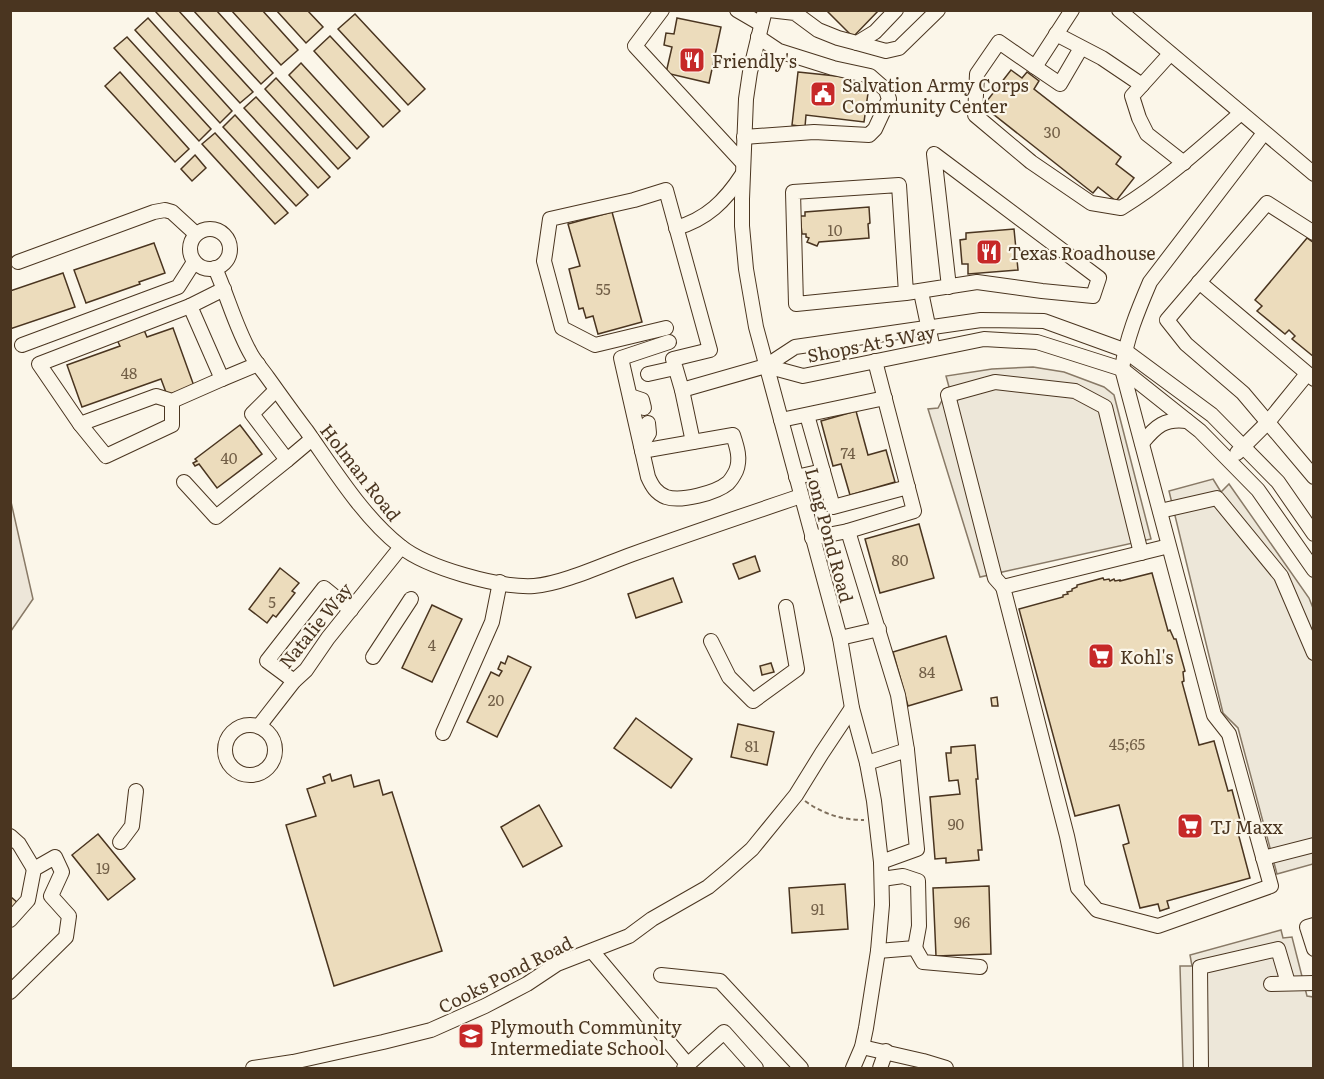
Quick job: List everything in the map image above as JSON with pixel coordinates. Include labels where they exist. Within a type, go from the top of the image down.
[{"type":"street","points":[[662,10],[636,46],[743,169],[720,204],[692,223],[676,228]]},
{"type":"street","points":[[737,10],[763,21],[796,12],[818,30],[886,51],[899,48],[938,10]]},
{"type":"street","points":[[857,43],[875,32],[896,10]]},
{"type":"street","points":[[1035,67],[1072,10]]},
{"type":"street","points":[[1119,10],[1314,174]]},
{"type":"street","points":[[744,138],[814,132],[869,135],[875,129],[889,99],[886,90],[870,76],[833,68],[779,51],[763,21]]},
{"type":"street","name":"Long Pond Road","points":[[763,21],[750,72],[746,99],[742,226],[746,268],[753,312],[766,366],[840,638],[852,708],[867,762],[881,862],[882,905],[878,951],[862,1047],[853,1068]]},
{"type":"street","points":[[1056,34],[1102,57],[1142,85]]},
{"type":"street","points":[[1081,48],[1060,84],[999,42],[977,74],[975,115],[1031,162],[1091,203],[1121,208],[1184,163],[1241,113]]},
{"type":"street","points":[[1170,54],[1132,96],[1147,134],[1184,163]]},
{"type":"street","points":[[1141,553],[1105,407],[1075,391],[995,382],[948,395],[995,578],[1002,587],[1067,836],[1078,888],[1097,910],[1158,926],[1271,886],[1229,734],[1214,715],[1122,369],[1125,350],[1150,282],[1264,133]]},
{"type":"street","points":[[906,293],[899,184],[793,192],[796,304],[921,292],[949,287],[977,282],[1093,296],[1099,278],[934,154],[949,287]]},
{"type":"street","points":[[621,358],[562,328],[544,261],[550,219],[634,200],[666,190],[710,350],[673,359],[693,442]]},
{"type":"street","points":[[1314,233],[1267,203],[1167,320],[1186,344],[1243,393],[1314,477]]},
{"type":"street","points":[[18,262],[165,210],[172,212],[196,234]]},
{"type":"street","points":[[212,229],[222,233],[228,240],[229,255],[226,261],[216,268],[204,268],[195,262],[190,250],[191,241],[196,234],[212,229]]},
{"type":"street","points":[[22,345],[178,287],[195,262]]},
{"type":"street","name":"Holman Road","points":[[216,268],[252,357],[312,439],[364,508],[388,535],[401,547],[442,568],[472,577],[521,586],[535,586],[557,581],[801,496]]},
{"type":"street","points":[[1199,282],[1310,376],[1229,461]]},
{"type":"street","points":[[172,401],[172,425],[106,456],[80,424],[39,364],[190,306],[224,289]]},
{"type":"street","points":[[921,292],[933,349]]},
{"type":"street","points":[[190,306],[222,378]]},
{"type":"street","name":"Shops At 5 Way","points":[[766,366],[795,347],[981,320],[1044,321],[1125,350],[1212,415],[1278,482],[1314,534]]},
{"type":"street","points":[[595,345],[667,335],[621,358]]},
{"type":"street","name":"Shops At 5 Way","points":[[766,366],[803,376],[984,339],[1037,342],[1122,369],[1200,431],[1258,490],[1314,570]]},
{"type":"street","points":[[621,358],[642,449],[652,487],[667,497],[690,497],[717,489],[730,482],[737,469],[738,452],[733,435],[642,449]]},
{"type":"street","points":[[813,538],[848,531],[914,511],[875,361]]},
{"type":"street","points":[[80,424],[156,396],[172,401],[258,364]]},
{"type":"street","points":[[682,390],[766,366]]},
{"type":"street","points":[[648,374],[675,368]]},
{"type":"street","points":[[276,390],[252,414],[287,460]]},
{"type":"street","points":[[630,396],[642,400],[644,408]]},
{"type":"street","points":[[781,420],[885,398]]},
{"type":"street","points":[[807,415],[833,507],[908,487]]},
{"type":"street","points":[[1142,442],[1151,431],[1166,422],[1174,419],[1187,421]]},
{"type":"street","points":[[642,449],[649,433],[648,423]]},
{"type":"street","points":[[184,482],[216,517],[312,439]]},
{"type":"street","points":[[796,477],[823,471]]},
{"type":"street","points":[[1160,511],[1217,498],[1281,576],[1314,653]]},
{"type":"street","points":[[848,531],[898,695],[907,750],[917,849],[881,862]]},
{"type":"street","points":[[1002,587],[1169,546]]},
{"type":"street","name":"Natalie Way","points":[[259,726],[294,681],[306,670],[328,638],[401,547]]},
{"type":"street","points":[[443,734],[492,622],[500,582]]},
{"type":"street","points":[[294,681],[267,661],[324,588],[351,610]]},
{"type":"street","points":[[373,657],[411,599]]},
{"type":"street","points":[[711,641],[729,676],[753,701],[797,669],[786,607]]},
{"type":"street","points":[[840,638],[879,630]]},
{"type":"street","name":"Cooks Pond Road","points":[[253,1068],[293,1062],[431,1030],[527,984],[557,964],[629,936],[652,919],[708,887],[752,849],[796,795],[852,708]]},
{"type":"street","points":[[867,762],[907,750]]},
{"type":"street","points":[[120,842],[132,826],[136,791]]},
{"type":"street","points":[[10,836],[19,844],[34,869],[28,900],[10,920]]},
{"type":"street","points":[[1263,858],[1314,845]]},
{"type":"street","points":[[10,992],[66,937],[69,916],[51,896],[62,872],[55,858],[34,869]]},
{"type":"street","points":[[882,879],[903,876],[918,881],[919,926],[915,948],[923,962],[980,967]]},
{"type":"street","points":[[1314,925],[1308,927],[1314,949]]},
{"type":"street","points":[[878,951],[915,948]]},
{"type":"street","points":[[1201,1068],[1200,967],[1278,949],[1288,984]]},
{"type":"street","points":[[592,951],[693,1065],[724,1032],[756,1068]]},
{"type":"street","points":[[661,975],[720,981],[801,1068]]},
{"type":"street","points":[[1271,984],[1314,983]]},
{"type":"street","points":[[862,1047],[886,1051],[946,1068]]},
{"type":"street","points":[[880,1068],[886,1051]]},
{"type":"path","points":[[796,795],[816,809],[838,818],[876,819]]},
{"type":"shaded area","points":[[1033,367],[1064,372],[1104,387],[1114,395],[1151,539],[980,577],[928,409],[938,408],[949,387],[946,376],[992,369]]},
{"type":"shaded area","points":[[1213,479],[1221,492],[1229,484],[1309,598],[1313,608],[1313,864],[1277,874],[1238,728],[1223,713],[1169,491]]},
{"type":"shaded area","points":[[11,502],[33,599],[10,631]]},
{"type":"shaded area","points":[[1281,930],[1283,938],[1292,937],[1307,996],[1313,997],[1313,1068],[1183,1068],[1180,966],[1192,966],[1190,955]]},
{"type":"building","points":[[178,10],[253,92],[240,103],[155,11]]},
{"type":"building","points":[[193,10],[216,10],[273,73],[261,84]]},
{"type":"building","points":[[231,10],[262,10],[298,50],[281,65]]},
{"type":"building","points":[[276,10],[307,10],[323,27],[306,43]]},
{"type":"building","points":[[826,10],[879,10],[853,37]]},
{"type":"building","points":[[355,14],[425,89],[408,105],[338,29]]},
{"type":"building","points":[[148,18],[232,111],[220,123],[135,30]]},
{"type":"building","name":"Friendly's","points":[[677,18],[721,27],[709,83],[666,73],[672,47],[664,45],[666,33],[674,34]]},
{"type":"building","points":[[330,36],[400,111],[383,127],[314,51]]},
{"type":"building","points":[[127,37],[211,129],[199,141],[114,48]]},
{"type":"building","points":[[301,63],[369,137],[357,149],[289,75]]},
{"type":"building","points":[[1011,70],[1022,78],[1027,72],[1039,81],[1034,89],[1121,157],[1116,164],[1134,178],[1116,201],[1098,187],[1093,193],[983,106]]},
{"type":"building","points":[[120,72],[189,149],[175,162],[105,86]]},
{"type":"building","points":[[798,72],[855,78],[853,92],[868,93],[864,122],[806,115],[805,127],[792,125]]},
{"type":"building","points":[[276,78],[350,158],[338,169],[265,89]]},
{"type":"building","points":[[256,97],[330,177],[318,188],[244,108]]},
{"type":"building","points":[[235,115],[308,195],[296,206],[223,127]]},
{"type":"building","points":[[215,133],[288,213],[275,224],[202,144]]},
{"type":"building","points":[[195,155],[206,168],[192,181],[181,169]]},
{"type":"building","points":[[869,207],[869,238],[819,242],[817,246],[807,242],[809,238],[806,234],[802,234],[800,216],[805,216],[805,212]]},
{"type":"building","points":[[612,212],[642,322],[598,334],[593,316],[586,318],[583,308],[579,309],[569,269],[580,266],[568,224]]},
{"type":"building","name":"Texas Roadhouse","points":[[1014,229],[1018,270],[968,274],[968,264],[962,264],[960,240],[966,239],[966,233]]},
{"type":"building","points":[[1307,238],[1314,243],[1314,357],[1292,339],[1295,336],[1289,330],[1285,334],[1257,311],[1262,306],[1255,300]]},
{"type":"building","points":[[154,243],[165,273],[86,303],[74,270]]},
{"type":"building","points":[[63,273],[75,307],[10,329],[10,291]]},
{"type":"building","points":[[173,328],[194,386],[167,395],[161,379],[82,407],[67,365],[120,346],[117,340],[144,330],[147,337]]},
{"type":"building","points":[[856,411],[868,455],[886,450],[895,482],[850,495],[841,464],[833,466],[821,421]]},
{"type":"building","points":[[240,425],[262,454],[217,488],[199,464],[195,466],[193,463],[197,461],[195,459]]},
{"type":"building","points":[[919,524],[934,578],[880,593],[865,539]]},
{"type":"building","points":[[755,556],[760,571],[739,579],[733,564]]},
{"type":"building","points":[[280,568],[299,583],[292,591],[295,593],[276,617],[273,615],[267,623],[249,609]]},
{"type":"building","points":[[1152,573],[1168,631],[1170,630],[1176,639],[1185,671],[1182,682],[1199,745],[1214,741],[1228,791],[1232,790],[1242,828],[1237,829],[1250,878],[1167,901],[1169,908],[1160,911],[1158,904],[1140,908],[1123,845],[1129,843],[1119,805],[1075,816],[1019,609],[1063,597],[1077,585],[1103,578],[1120,581]]},
{"type":"building","points":[[673,578],[682,602],[636,618],[628,594]]},
{"type":"building","points":[[432,605],[462,619],[432,682],[402,668]]},
{"type":"building","points":[[946,636],[962,690],[908,706],[893,652]]},
{"type":"building","points":[[508,656],[531,667],[497,737],[467,722],[491,672],[499,676],[502,671],[498,669],[501,662],[505,664]]},
{"type":"building","points":[[771,663],[774,672],[762,675],[760,666]]},
{"type":"building","points":[[997,697],[998,706],[992,706],[991,698]]},
{"type":"building","points":[[636,718],[692,759],[671,788],[614,748]]},
{"type":"building","points":[[738,724],[774,732],[767,765],[731,757]]},
{"type":"building","points":[[975,745],[982,850],[978,850],[979,860],[946,863],[946,858],[935,859],[930,797],[960,794],[958,780],[949,781],[946,753],[951,753],[951,747]]},
{"type":"building","points":[[330,774],[332,781],[351,775],[354,787],[379,780],[383,795],[392,792],[442,951],[334,986],[286,825],[316,816],[307,789],[325,783],[323,777]]},
{"type":"building","points":[[539,805],[562,846],[523,867],[501,827]]},
{"type":"building","points":[[98,834],[135,879],[108,900],[72,855]]},
{"type":"building","points":[[845,884],[848,929],[792,933],[789,888]]},
{"type":"building","points":[[989,886],[991,954],[936,956],[933,888]]},
{"type":"building","points":[[10,897],[18,903],[10,911]]},
{"type":"place","name":"Friendly's","points":[[692,60]]},
{"type":"place","name":"Salvation Army Corps Community Center","points":[[823,94]]},
{"type":"place","name":"Texas Roadhouse","points":[[989,252]]},
{"type":"place","name":"Kohl's","points":[[1101,656]]},
{"type":"place","name":"TJ Maxx","points":[[1190,826]]},
{"type":"place","name":"Plymouth Community Intermediate School","points":[[471,1036]]}]
